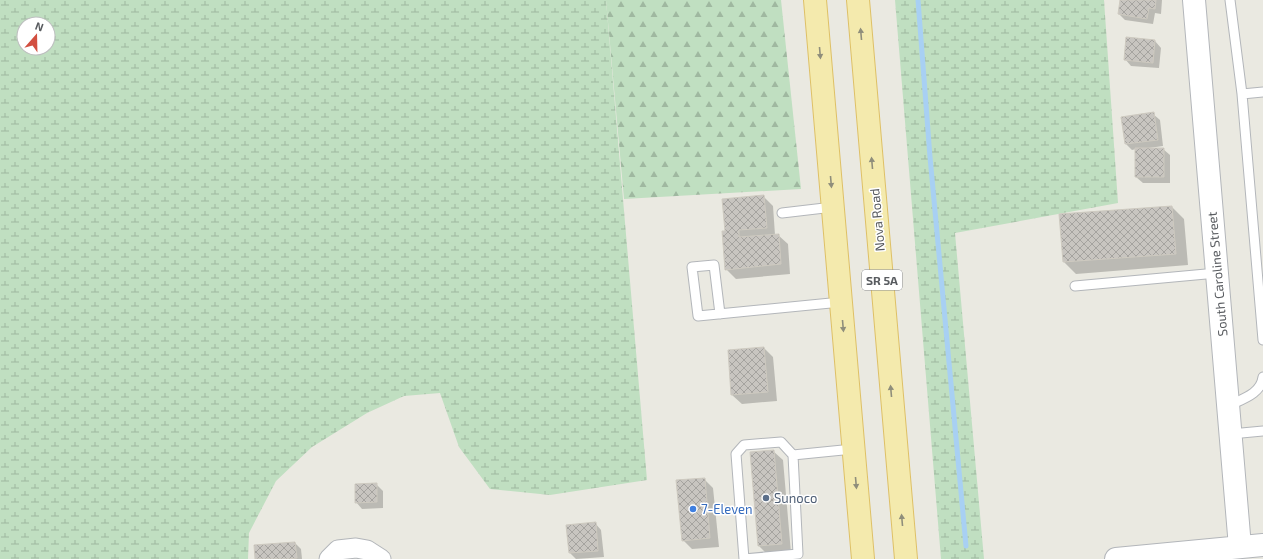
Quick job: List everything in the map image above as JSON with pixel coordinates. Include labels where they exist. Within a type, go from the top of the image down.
[{"type":"main road","points":[[815,0],[863,559]]},
{"type":"main road","name":"Nova Road","points":[[858,0],[906,559]]},
{"type":"street","name":"South Caroline Street","points":[[1194,0],[1240,547]]},
{"type":"street","points":[[1116,559],[1263,545]]},
{"type":"street","points":[[329,559],[338,550],[356,548],[367,550],[381,559]]},
{"type":"lane","points":[[1230,0],[1242,94],[1263,340]]},
{"type":"lane","points":[[1242,94],[1263,92]]},
{"type":"lane","points":[[782,213],[833,208]]},
{"type":"lane","points":[[720,314],[714,265],[692,267],[698,316],[720,314],[841,302]]},
{"type":"lane","points":[[1074,286],[1217,273]]},
{"type":"lane","points":[[1228,406],[1256,392],[1262,382],[1263,377]]},
{"type":"lane","points":[[1231,434],[1263,431]]},
{"type":"lane","points":[[781,442],[793,455],[800,556],[744,559],[736,454],[744,444],[781,442]]},
{"type":"lane","points":[[793,455],[854,449]]},
{"type":"green space","points":[[0,0],[606,0],[647,480],[550,495],[490,489],[459,447],[440,393],[404,396],[367,413],[312,447],[276,481],[249,533],[248,559],[0,559]]},
{"type":"green space","points":[[606,0],[781,0],[801,189],[624,199]]},
{"type":"green space","points":[[895,0],[1104,0],[1118,203],[955,233],[984,559],[941,559]]},
{"type":"building","points":[[1120,0],[1156,0],[1155,9],[1149,8],[1147,19],[1118,14]]},
{"type":"building","points":[[1126,37],[1155,40],[1153,63],[1124,60]]},
{"type":"building","points":[[1154,112],[1158,140],[1125,144],[1121,117]]},
{"type":"building","points":[[1135,148],[1164,148],[1164,177],[1135,177]]},
{"type":"building","points":[[764,195],[767,228],[739,230],[739,237],[779,234],[781,264],[725,270],[722,231],[725,231],[722,199]]},
{"type":"building","points":[[1172,206],[1176,254],[1063,262],[1059,214]]},
{"type":"building","points":[[764,347],[768,392],[731,395],[728,350]]},
{"type":"building","name":"Sunoco","points":[[774,450],[782,544],[758,546],[750,452]]},
{"type":"building","name":"7-Eleven","points":[[705,478],[710,538],[682,541],[676,480]]},
{"type":"building","points":[[377,483],[377,502],[355,503],[355,484]]},
{"type":"building","points":[[596,522],[598,551],[569,553],[566,525]]},
{"type":"building","points":[[295,542],[297,558],[255,559],[254,545]]},
{"type":"waterway","points":[[918,0],[930,157],[966,546]]},
{"type":"place","name":"Sunoco","points":[[766,498]]},
{"type":"place","name":"7-Eleven","points":[[693,509]]}]
